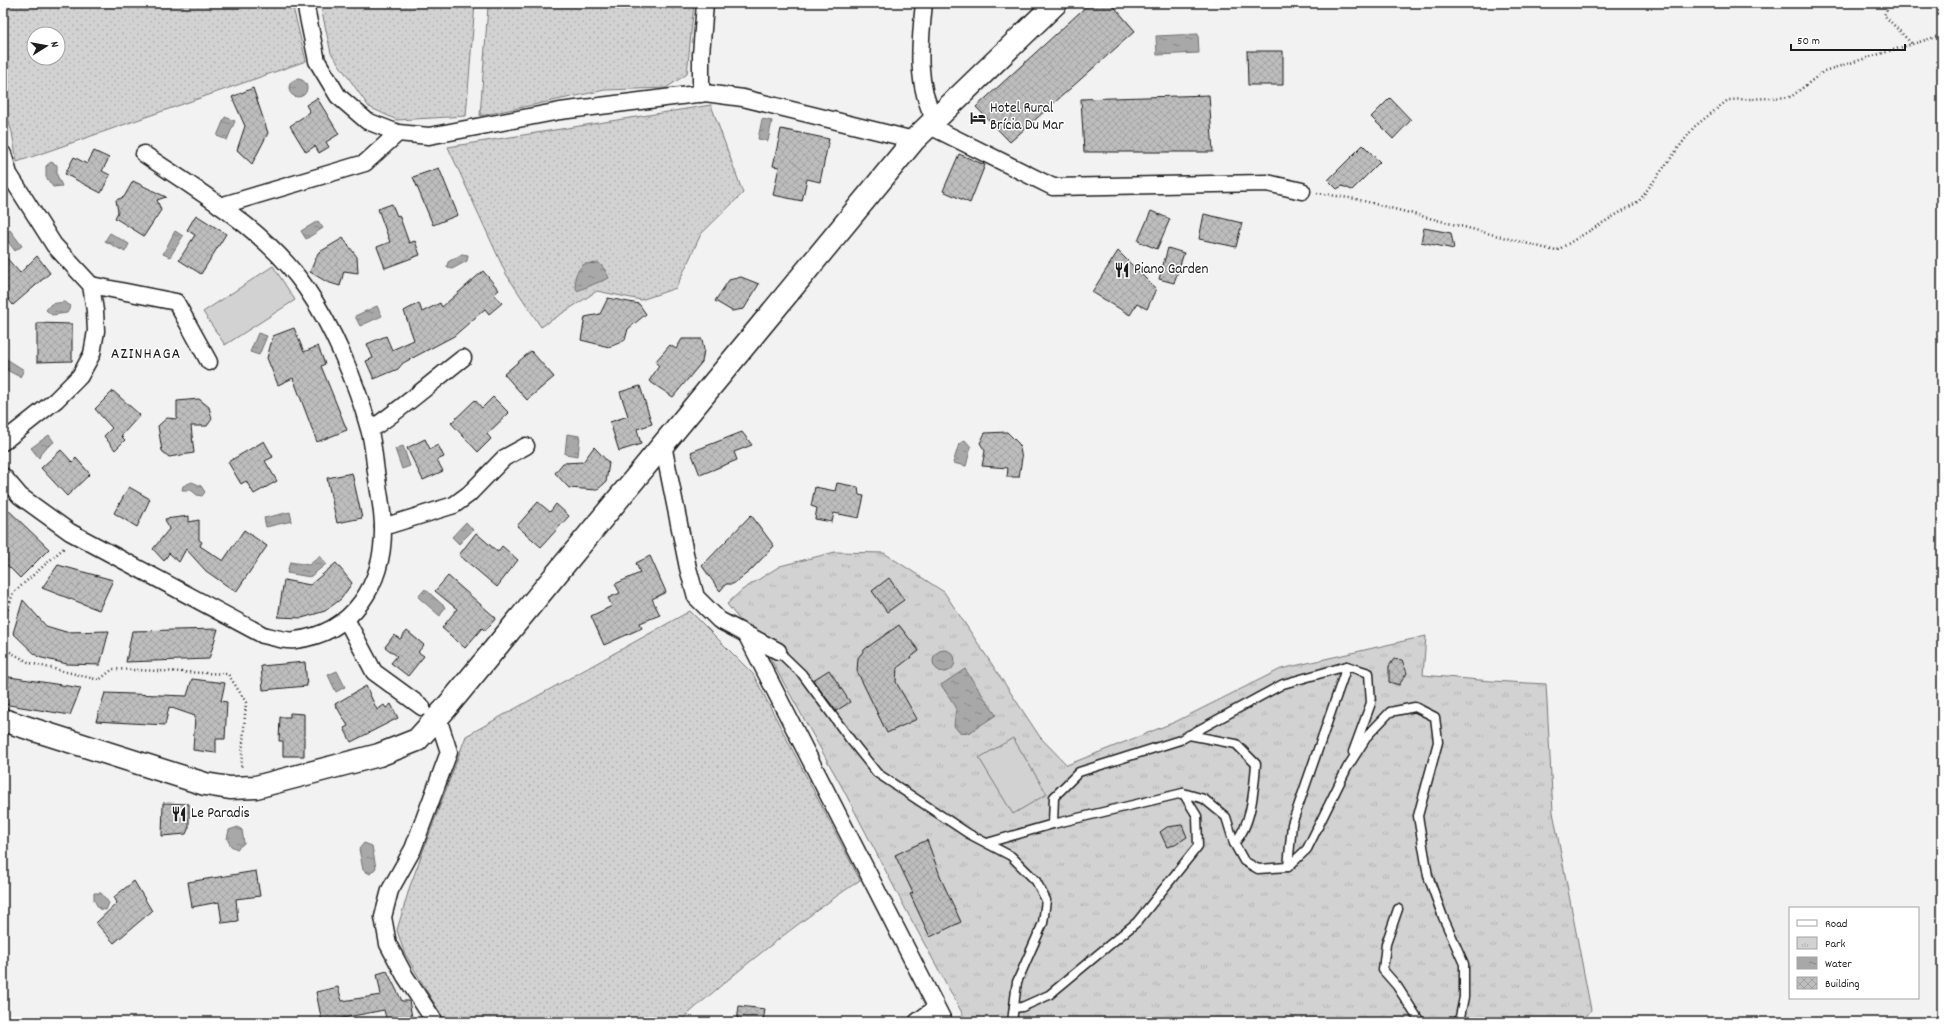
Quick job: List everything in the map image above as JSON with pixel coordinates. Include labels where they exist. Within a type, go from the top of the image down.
[{"type":"street","points":[[304,3],[317,61],[338,96],[367,121],[398,133],[429,136],[560,111],[700,94],[743,98],[914,140]]},
{"type":"street","points":[[700,94],[705,3]]},
{"type":"street","points":[[924,3],[919,55],[927,105],[932,123],[1053,187],[1267,183],[1302,191]]},
{"type":"street","points":[[3,720],[205,784],[230,788],[256,787],[379,755],[418,740],[430,712],[663,445],[914,140],[1056,3]]},
{"type":"street","points":[[220,206],[365,163],[398,133]]},
{"type":"street","points":[[3,154],[9,174],[54,245],[91,285],[96,311],[96,331],[92,354],[80,376],[56,400],[3,442]]},
{"type":"street","points":[[3,476],[20,496],[78,536],[263,635],[294,641],[319,635],[346,619],[357,610],[371,586],[381,557],[383,527],[370,430],[353,381],[327,324],[306,288],[280,256],[220,206],[144,154]]},
{"type":"street","points":[[91,285],[176,302],[209,362]]},
{"type":"street","points":[[370,430],[400,410],[422,390],[463,358]]},
{"type":"street","points":[[663,445],[688,568],[696,597],[719,620],[778,651]]},
{"type":"street","points":[[383,527],[454,505],[469,494],[504,458],[526,446]]},
{"type":"street","points":[[346,619],[374,672],[430,712],[449,752],[413,849],[390,890],[383,918],[388,944],[405,976],[435,1022]]},
{"type":"street","points":[[746,634],[944,1022]]},
{"type":"street","points":[[916,1022],[936,1008]]},
{"type":"lane","points":[[778,651],[802,674],[848,738],[877,773],[938,814],[1011,856],[1036,881],[1046,900],[1043,923],[1017,982],[1012,1022]]},
{"type":"lane","points":[[987,843],[1053,824],[1183,793],[1204,799],[1226,817],[1234,843],[1244,861],[1258,869],[1288,867],[1307,849],[1347,768],[1371,703],[1369,673],[1347,666],[1283,684],[1180,740],[1079,772],[1054,797],[1053,824]]},
{"type":"lane","points":[[1288,867],[1292,824],[1347,666]]},
{"type":"lane","points":[[1347,768],[1368,735],[1390,712],[1415,707],[1435,717],[1438,742],[1418,816],[1428,876],[1443,917],[1464,964],[1464,997],[1459,1022]]},
{"type":"lane","points":[[1189,735],[1236,744],[1256,764],[1254,796],[1242,836],[1234,843]]},
{"type":"lane","points":[[1014,1008],[1022,1008],[1049,995],[1137,922],[1194,852],[1198,846],[1198,816],[1183,793]]},
{"type":"lane","points":[[1398,909],[1386,944],[1383,970],[1397,986],[1420,1022]]},
{"type":"path","points":[[1891,3],[1884,15],[1912,44]]},
{"type":"path","points":[[1302,191],[1356,199],[1556,251],[1639,201],[1694,127],[1728,100],[1791,96],[1824,71],[1942,34]]},
{"type":"path","points":[[3,625],[13,593],[78,536]]},
{"type":"path","points":[[3,648],[30,663],[99,680],[113,669],[228,674],[246,702],[240,788]]},
{"type":"green space","points":[[3,3],[292,3],[306,61],[17,162],[12,132],[3,104]]},
{"type":"green space","points":[[320,3],[475,3],[466,116],[397,120],[369,107],[331,53]]},
{"type":"green space","points":[[498,3],[694,3],[687,74],[666,88],[605,90],[480,116],[488,6]]},
{"type":"green space","points":[[711,105],[743,193],[701,234],[676,288],[641,300],[597,291],[541,327],[506,274],[448,147]]},
{"type":"green space","points":[[273,266],[295,300],[225,345],[203,312]]},
{"type":"green space","points":[[835,552],[884,553],[944,592],[1040,737],[1067,765],[1175,722],[1281,669],[1426,636],[1423,675],[1546,684],[1553,812],[1591,1010],[1582,1022],[967,1022],[905,908],[842,787],[771,660],[727,604],[742,590],[780,566]]},
{"type":"green space","points":[[690,611],[753,674],[860,880],[767,948],[722,984],[679,1022],[445,1022],[404,952],[397,930],[410,886],[466,736]]},
{"type":"green space","points":[[1013,738],[1047,794],[1013,814],[979,758]]},
{"type":"water","points":[[1198,34],[1199,53],[1157,55],[1156,36]]},
{"type":"water","points":[[298,79],[304,82],[307,88],[304,94],[298,97],[292,94],[289,88],[292,82]]},
{"type":"water","points":[[225,117],[235,121],[227,140],[217,136]]},
{"type":"water","points":[[762,119],[772,121],[768,141],[758,139]]},
{"type":"water","points":[[51,162],[57,165],[57,175],[62,186],[53,187],[46,177],[46,166]]},
{"type":"water","points":[[318,221],[323,228],[306,239],[301,231]]},
{"type":"water","points":[[10,230],[22,246],[15,251],[3,235]]},
{"type":"water","points":[[175,231],[183,236],[170,257],[163,254]]},
{"type":"water","points":[[110,233],[129,244],[125,252],[105,241]]},
{"type":"water","points":[[462,254],[468,255],[467,261],[452,269],[447,267],[448,262]]},
{"type":"water","points":[[599,263],[609,278],[577,291],[575,279],[579,270],[584,264]]},
{"type":"water","points":[[64,302],[71,306],[67,313],[52,315],[46,310],[51,304]]},
{"type":"water","points":[[377,306],[382,316],[360,326],[355,316]]},
{"type":"water","points":[[258,333],[267,336],[259,355],[250,352]]},
{"type":"water","points":[[5,358],[24,370],[20,377],[3,368]]},
{"type":"water","points":[[567,434],[580,436],[578,456],[565,454]]},
{"type":"water","points":[[49,435],[54,442],[42,451],[39,458],[31,448]]},
{"type":"water","points":[[965,440],[971,447],[966,466],[953,463],[959,444]]},
{"type":"water","points":[[403,446],[410,466],[402,469],[395,449]]},
{"type":"water","points":[[192,482],[201,486],[205,492],[202,496],[197,495],[191,490],[182,490],[183,486]]},
{"type":"water","points":[[290,512],[292,521],[266,527],[264,518]]},
{"type":"water","points":[[466,522],[473,530],[459,544],[452,537]]},
{"type":"water","points":[[320,556],[326,564],[310,577],[287,573],[290,562],[309,565]]},
{"type":"water","points":[[425,589],[445,607],[440,616],[418,597]]},
{"type":"water","points":[[944,650],[952,653],[955,661],[952,669],[944,672],[936,669],[933,661],[936,653]]},
{"type":"water","points":[[965,669],[996,715],[969,733],[959,732],[954,726],[956,707],[941,685]]},
{"type":"water","points":[[337,671],[345,687],[336,692],[328,675]]},
{"type":"water","points":[[238,827],[242,830],[244,843],[237,849],[231,846],[227,839],[229,830]]},
{"type":"water","points":[[364,843],[372,846],[376,868],[370,874],[363,870],[359,849]]},
{"type":"water","points":[[94,893],[101,893],[109,903],[106,910],[99,909],[94,900]]},
{"type":"building","points":[[1090,3],[1111,3],[1135,31],[1010,142],[976,107]]},
{"type":"building","points":[[1247,51],[1283,51],[1283,85],[1248,85]]},
{"type":"building","points":[[253,88],[268,133],[252,164],[237,150],[245,126],[232,97]]},
{"type":"building","points":[[1209,95],[1213,152],[1084,152],[1081,99]]},
{"type":"building","points":[[317,98],[339,134],[326,142],[329,147],[319,153],[315,146],[306,152],[290,126],[310,112],[306,105]]},
{"type":"building","points":[[1390,98],[1411,120],[1393,139],[1371,117]]},
{"type":"building","points":[[781,129],[829,139],[820,182],[807,179],[802,201],[773,195],[779,167],[773,166]]},
{"type":"building","points":[[1363,145],[1380,162],[1352,190],[1342,186],[1337,189],[1328,180]]},
{"type":"building","points":[[94,151],[109,158],[102,171],[110,175],[101,193],[65,174],[74,157],[87,164]]},
{"type":"building","points":[[959,154],[985,165],[970,203],[943,191]]},
{"type":"building","points":[[439,168],[458,215],[433,225],[413,177]]},
{"type":"building","points":[[133,181],[166,197],[157,200],[161,210],[144,236],[115,218],[118,212],[116,200],[124,197]]},
{"type":"building","points":[[392,204],[397,216],[399,215],[409,243],[415,241],[420,255],[385,268],[377,247],[390,242],[378,209]]},
{"type":"building","points":[[1151,211],[1170,219],[1157,249],[1138,241]]},
{"type":"building","points":[[1204,214],[1242,223],[1236,247],[1199,239]]},
{"type":"building","points":[[196,215],[226,234],[201,274],[179,260],[195,235],[187,230]]},
{"type":"building","points":[[1424,228],[1451,233],[1454,249],[1421,242]]},
{"type":"building","points":[[343,238],[357,257],[358,273],[344,271],[340,286],[327,282],[310,272],[318,253]]},
{"type":"building","points":[[1168,248],[1184,253],[1174,283],[1159,279]]},
{"type":"building","name":"Piano Garden","points":[[1118,251],[1156,289],[1147,309],[1137,304],[1130,315],[1092,292]]},
{"type":"building","points":[[3,254],[20,273],[37,256],[50,273],[13,305],[3,292]]},
{"type":"building","points":[[483,271],[499,290],[494,294],[502,303],[489,314],[485,309],[454,336],[403,363],[398,369],[374,379],[366,361],[373,358],[367,344],[386,336],[392,350],[414,340],[404,311],[419,303],[422,312],[440,303],[442,307]]},
{"type":"building","points":[[741,277],[759,284],[744,309],[732,311],[715,301],[729,280]]},
{"type":"building","points":[[608,298],[639,304],[646,314],[628,329],[625,340],[609,347],[581,340],[585,317],[600,314]]},
{"type":"building","points":[[37,323],[72,324],[72,361],[37,362]]},
{"type":"building","points":[[294,328],[304,352],[318,346],[325,364],[321,366],[347,430],[317,442],[293,378],[278,385],[267,358],[273,336]]},
{"type":"building","points":[[682,339],[702,339],[704,350],[702,362],[673,397],[649,381],[659,366],[655,362],[670,345],[676,349]]},
{"type":"building","points":[[531,351],[554,377],[527,400],[504,374]]},
{"type":"building","points":[[640,386],[652,424],[637,429],[641,444],[619,451],[610,422],[628,416],[620,392]]},
{"type":"building","points":[[113,391],[140,415],[121,436],[125,440],[115,450],[104,436],[112,428],[95,409]]},
{"type":"building","points":[[493,397],[509,413],[487,434],[491,439],[478,452],[451,423],[475,400],[482,408]]},
{"type":"building","points":[[199,399],[209,407],[212,419],[207,426],[191,426],[194,453],[169,457],[162,451],[158,426],[167,418],[177,419],[177,401]]},
{"type":"building","points":[[742,432],[752,445],[734,452],[737,460],[700,475],[691,452]]},
{"type":"building","points":[[1007,432],[1019,444],[1022,458],[1019,477],[1007,477],[1008,468],[982,466],[985,451],[980,443],[985,433]]},
{"type":"building","points":[[425,439],[430,449],[438,445],[444,457],[437,460],[443,471],[423,480],[407,448]]},
{"type":"building","points":[[264,441],[273,457],[265,461],[277,481],[254,494],[246,481],[241,484],[228,462]]},
{"type":"building","points":[[594,447],[609,463],[606,482],[597,490],[569,488],[555,473],[563,463],[583,462]]},
{"type":"building","points":[[61,450],[72,462],[76,458],[90,474],[67,496],[41,468]]},
{"type":"building","points":[[352,473],[362,518],[337,523],[327,478]]},
{"type":"building","points":[[837,483],[858,487],[859,495],[864,496],[859,518],[834,513],[832,522],[815,519],[817,508],[811,506],[815,487],[835,491]]},
{"type":"building","points":[[129,487],[150,499],[137,527],[114,513]]},
{"type":"building","points":[[538,502],[550,512],[556,504],[569,516],[541,547],[517,526]]},
{"type":"building","points":[[3,505],[49,549],[20,578],[3,561]]},
{"type":"building","points":[[751,515],[774,546],[750,571],[733,584],[726,584],[720,591],[702,566]]},
{"type":"building","points":[[189,516],[189,522],[199,520],[199,540],[202,542],[200,546],[223,561],[244,530],[267,546],[236,592],[206,571],[186,549],[179,562],[169,553],[164,561],[153,549],[169,529],[165,519]]},
{"type":"building","points":[[476,533],[498,552],[502,546],[518,560],[497,587],[459,555]]},
{"type":"building","points":[[650,556],[666,592],[652,599],[660,615],[640,623],[642,628],[604,645],[591,616],[612,606],[608,598],[620,593],[615,584],[640,573],[636,563]]},
{"type":"building","points":[[336,563],[352,583],[341,599],[325,611],[302,618],[278,617],[284,580],[310,585]]},
{"type":"building","points":[[58,565],[113,580],[99,610],[42,588]]},
{"type":"building","points":[[448,576],[496,618],[485,631],[482,628],[465,648],[442,628],[457,609],[435,591]]},
{"type":"building","points":[[889,578],[904,600],[887,612],[872,591]]},
{"type":"building","points":[[23,600],[46,626],[66,632],[109,631],[100,665],[67,664],[38,657],[13,633]]},
{"type":"building","points":[[899,625],[919,651],[897,668],[896,682],[917,719],[887,733],[857,671],[858,658],[865,649]]},
{"type":"building","points":[[218,629],[209,659],[126,662],[132,631]]},
{"type":"building","points":[[407,631],[424,645],[418,652],[424,656],[408,676],[391,663],[397,656],[385,647],[394,635],[400,639]]},
{"type":"building","points":[[1394,659],[1402,660],[1407,673],[1399,685],[1389,682],[1389,666]]},
{"type":"building","points":[[305,662],[307,686],[263,690],[261,666]]},
{"type":"building","points":[[829,670],[850,702],[836,711],[813,680]]},
{"type":"building","points":[[3,676],[81,688],[70,715],[3,704]]},
{"type":"building","points":[[192,679],[225,683],[221,701],[227,702],[225,739],[216,739],[216,753],[193,750],[195,716],[169,707],[165,725],[96,721],[105,693],[187,696]]},
{"type":"building","points":[[366,686],[377,710],[384,705],[386,708],[391,704],[398,718],[351,742],[344,728],[348,726],[335,704]]},
{"type":"building","points":[[290,713],[304,714],[304,756],[283,756],[283,741],[279,741],[280,717],[290,717]]},
{"type":"building","points":[[163,803],[189,804],[189,827],[186,834],[162,836]]},
{"type":"building","points":[[1182,825],[1187,837],[1175,845],[1167,847],[1160,832],[1167,827]]},
{"type":"building","points":[[927,840],[942,881],[961,922],[930,937],[910,894],[913,893],[895,855]]},
{"type":"building","points":[[256,871],[260,896],[236,899],[238,921],[222,923],[219,902],[192,907],[188,882]]},
{"type":"building","points":[[134,881],[152,911],[114,943],[96,923],[117,903],[114,897]]},
{"type":"building","points":[[387,971],[402,1001],[409,1001],[413,1022],[387,1022],[384,1010],[322,1022],[316,992],[338,987],[342,1001],[381,995],[377,974]]},
{"type":"building","points":[[739,1006],[765,1009],[763,1022],[737,1022]]},
{"type":"place","name":"Hotel Rural Brícia Du Mar","points":[[978,118]]},
{"type":"place","name":"Piano Garden","points":[[1122,270]]},
{"type":"place","name":"Le Paradis","points":[[179,814]]},
{"type":"district","name":"AZINHAGA","points":[[146,354]]}]
